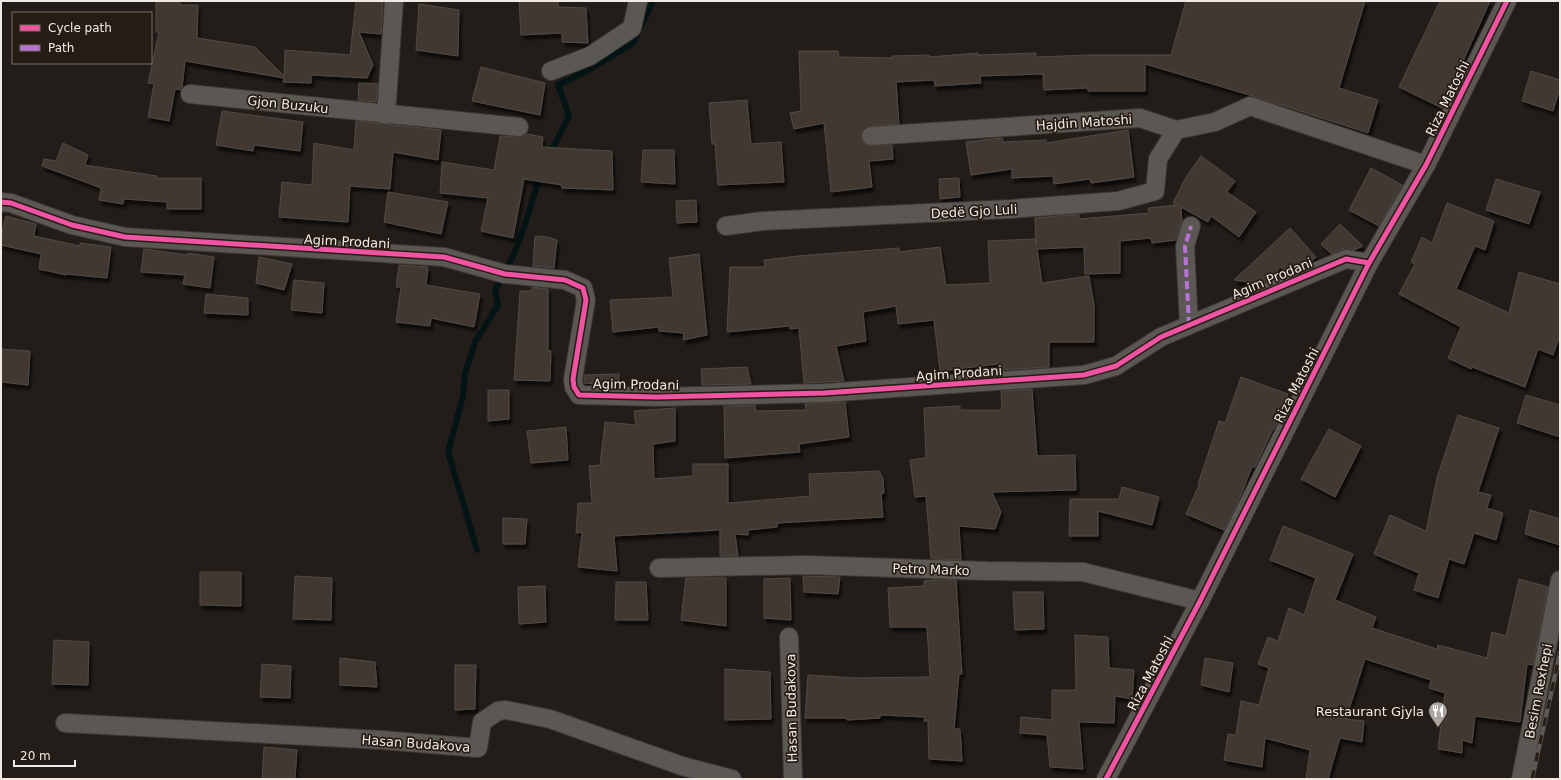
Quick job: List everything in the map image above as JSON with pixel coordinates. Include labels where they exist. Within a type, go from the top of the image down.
[{"type":"street","points":[[386,115],[394,1]]},
{"type":"street","points":[[550,71],[590,56],[632,28],[638,1]]},
{"type":"street","name":"Riza Matoshi","points":[[1106,779],[1200,601],[1369,263],[1426,165],[1507,1]]},
{"type":"street","name":"Gjon Buzuku","points":[[190,94],[386,115],[519,127]]},
{"type":"street","points":[[1176,130],[1215,122],[1250,106],[1426,165]]},
{"type":"street","name":"Hajdin Matoshi","points":[[871,136],[1140,118],[1176,130]]},
{"type":"street","name":"Dedë Gjo Luli","points":[[726,226],[763,221],[1010,209],[1118,201],[1155,191],[1158,159],[1176,130]]},
{"type":"street","name":"Agim Prodani","points":[[1,202],[11,203],[72,225],[125,237],[444,258],[505,274],[565,280],[583,288],[586,300],[573,379],[574,387],[579,395],[656,397],[824,393],[1084,375],[1116,366],[1161,336],[1346,259],[1369,263]]},
{"type":"street","points":[[1189,325],[1185,246],[1191,226]]},
{"type":"street","name":"Petro Marko","points":[[659,568],[805,565],[988,571],[1083,572],[1200,601]]},
{"type":"street","name":"Besim Rexhepi","points":[[1521,779],[1560,580]]},
{"type":"street","name":"Hasan Budakova","points":[[789,637],[793,779]]},
{"type":"street","name":"Hasan Budakova","points":[[65,723],[382,740],[478,748],[482,722],[498,711],[506,710],[550,720],[682,766],[732,779]]},
{"type":"building","points":[[156,1],[180,1],[180,5],[198,5],[197,38],[255,47],[284,76],[285,50],[350,55],[356,1],[383,1],[381,34],[359,32],[373,65],[367,78],[311,75],[311,83],[283,82],[284,78],[185,61],[182,88],[181,90],[175,89],[169,121],[148,117],[154,84],[148,83],[159,32],[156,32]]},
{"type":"building","points":[[519,1],[558,1],[558,7],[586,8],[588,43],[562,42],[562,33],[521,35]]},
{"type":"building","points":[[1186,1],[1365,1],[1339,88],[1378,100],[1368,133],[1253,96],[1145,64],[1145,91],[1088,91],[1088,88],[1044,90],[1043,74],[980,76],[981,83],[935,86],[934,80],[896,82],[899,124],[870,126],[861,132],[862,141],[867,146],[892,145],[893,159],[869,161],[872,187],[831,192],[824,123],[794,129],[790,113],[801,111],[799,51],[838,51],[839,57],[892,58],[892,56],[929,55],[929,57],[978,53],[978,55],[1036,53],[1036,57],[1088,55],[1171,55]]},
{"type":"building","points":[[1440,1],[1490,1],[1442,108],[1399,87]]},
{"type":"building","points":[[419,4],[459,10],[458,56],[416,50]]},
{"type":"building","points":[[481,67],[545,83],[540,115],[472,101]]},
{"type":"building","points":[[1531,71],[1560,80],[1560,88],[1553,111],[1522,101]]},
{"type":"building","points":[[359,83],[378,84],[376,102],[358,100]]},
{"type":"building","points":[[747,100],[751,144],[781,142],[784,182],[718,185],[715,144],[712,144],[709,103]]},
{"type":"building","points":[[222,111],[303,122],[300,151],[254,145],[253,151],[216,145]]},
{"type":"building","points":[[356,121],[441,130],[438,160],[393,152],[390,189],[350,186],[348,222],[279,217],[282,182],[312,185],[314,143],[354,150]]},
{"type":"building","points":[[1128,130],[1134,177],[1091,183],[1090,179],[1054,184],[1053,176],[1012,178],[1012,169],[971,175],[966,142],[1002,138],[1003,142],[1046,140],[1046,143]]},
{"type":"building","points":[[527,134],[543,137],[542,147],[612,151],[613,190],[562,188],[562,185],[524,179],[513,238],[481,231],[488,198],[440,193],[442,162],[494,170],[500,136],[518,137]]},
{"type":"building","points":[[63,143],[88,155],[85,165],[157,176],[157,178],[201,178],[201,209],[167,209],[167,202],[124,199],[123,204],[99,200],[101,188],[42,166],[44,159],[56,161]]},
{"type":"building","points":[[643,150],[674,150],[675,184],[641,182]]},
{"type":"building","points":[[1201,156],[1235,181],[1227,192],[1256,212],[1239,237],[1211,216],[1208,222],[1181,207],[1182,221],[1176,240],[1152,243],[1151,238],[1120,241],[1120,273],[1085,274],[1084,247],[1037,249],[1042,283],[1089,276],[1094,305],[1094,342],[1049,342],[1049,367],[999,370],[998,364],[940,371],[934,320],[898,324],[896,306],[863,312],[866,341],[836,346],[844,381],[804,383],[799,328],[790,329],[790,326],[727,332],[730,267],[765,267],[764,260],[798,256],[899,248],[899,252],[940,247],[946,285],[990,283],[988,241],[1035,239],[1036,246],[1035,218],[1079,214],[1079,219],[1149,213],[1148,208],[1177,205],[1173,203],[1186,177]]},
{"type":"building","points":[[1371,168],[1402,185],[1379,226],[1349,210]]},
{"type":"building","points":[[959,178],[960,197],[940,199],[939,179]]},
{"type":"building","points":[[1496,179],[1540,192],[1529,224],[1486,210]]},
{"type":"building","points":[[388,192],[448,202],[441,234],[384,222]]},
{"type":"building","points":[[696,200],[697,222],[677,223],[676,201]]},
{"type":"building","points":[[1447,203],[1494,221],[1485,250],[1475,246],[1456,289],[1509,313],[1519,272],[1560,284],[1560,335],[1553,355],[1538,349],[1525,387],[1472,367],[1471,369],[1448,358],[1461,327],[1399,294],[1415,264],[1411,262],[1422,237],[1432,243]]},
{"type":"building","points":[[6,216],[36,224],[34,236],[80,246],[80,243],[111,247],[107,278],[66,275],[39,269],[41,254],[1,245],[1,235]]},
{"type":"building","points":[[1340,224],[1363,246],[1354,250],[1342,249],[1331,254],[1321,244]]},
{"type":"building","points":[[1290,228],[1316,257],[1310,263],[1286,273],[1280,267],[1272,279],[1261,284],[1234,280]]},
{"type":"building","points":[[535,236],[548,237],[557,240],[554,268],[533,266]]},
{"type":"building","points":[[144,249],[214,257],[210,288],[183,284],[185,275],[141,272]]},
{"type":"building","points":[[699,254],[707,335],[683,340],[684,333],[659,331],[659,327],[613,332],[610,300],[673,297],[669,258]]},
{"type":"building","points":[[259,257],[292,264],[284,290],[256,283]]},
{"type":"building","points":[[399,265],[428,267],[426,285],[480,294],[474,327],[431,318],[430,326],[396,322],[401,287],[396,287]]},
{"type":"building","points":[[294,280],[324,283],[322,313],[291,310]]},
{"type":"building","points":[[532,287],[548,289],[548,350],[551,351],[550,381],[514,380],[520,291],[532,291]]},
{"type":"building","points":[[206,294],[248,298],[248,315],[204,313]]},
{"type":"building","points":[[1,349],[30,351],[28,385],[1,382]]},
{"type":"building","points":[[747,367],[751,384],[702,385],[701,369]]},
{"type":"building","points":[[619,374],[619,386],[584,383],[584,375]]},
{"type":"building","points":[[1241,377],[1288,394],[1278,421],[1255,467],[1252,467],[1241,495],[1224,530],[1186,514],[1199,485],[1198,484],[1219,421],[1225,423]]},
{"type":"building","points":[[1032,389],[1037,456],[1075,455],[1076,490],[992,492],[1001,512],[995,529],[959,526],[961,560],[931,559],[926,496],[915,497],[910,460],[926,458],[924,408],[960,406],[960,410],[1002,410],[1001,391]]},
{"type":"building","points":[[488,390],[509,390],[509,419],[488,421]]},
{"type":"building","points":[[1526,395],[1560,405],[1560,437],[1517,423]]},
{"type":"building","points":[[845,402],[849,437],[799,444],[800,452],[725,458],[724,406],[755,405],[756,411],[806,410],[805,404]]},
{"type":"building","points":[[675,408],[675,441],[653,444],[654,479],[693,476],[693,464],[728,464],[728,502],[730,503],[810,496],[809,474],[879,471],[883,478],[884,493],[881,493],[883,517],[777,523],[777,527],[748,530],[748,535],[735,534],[738,556],[720,556],[720,530],[614,536],[617,571],[578,567],[582,532],[576,533],[578,503],[592,503],[589,466],[600,465],[605,422],[636,425],[634,411]]},
{"type":"building","points":[[1458,415],[1499,428],[1478,492],[1491,495],[1487,508],[1503,513],[1496,540],[1474,533],[1464,564],[1449,559],[1438,598],[1414,590],[1419,573],[1374,554],[1390,515],[1426,531],[1437,478]]},
{"type":"building","points":[[566,427],[568,460],[531,463],[527,431]]},
{"type":"building","points":[[1329,429],[1361,446],[1335,497],[1301,479]]},
{"type":"building","points":[[1122,487],[1159,497],[1152,525],[1098,511],[1098,536],[1069,536],[1070,499],[1119,499]]},
{"type":"building","points":[[1530,510],[1560,519],[1560,545],[1525,534]]},
{"type":"building","points":[[503,518],[527,519],[525,544],[503,544]]},
{"type":"building","points":[[1283,526],[1353,554],[1335,600],[1376,617],[1372,628],[1437,649],[1438,645],[1487,658],[1492,632],[1506,636],[1519,579],[1548,587],[1533,665],[1527,664],[1520,722],[1475,716],[1472,743],[1462,740],[1462,753],[1438,749],[1445,693],[1429,688],[1431,680],[1365,659],[1346,719],[1364,721],[1362,742],[1340,738],[1328,779],[1306,779],[1310,750],[1265,738],[1262,767],[1224,760],[1228,734],[1236,735],[1241,701],[1259,705],[1269,668],[1258,664],[1268,637],[1278,641],[1289,608],[1304,615],[1316,578],[1270,560]]},
{"type":"building","points":[[200,572],[241,572],[241,606],[200,605]]},
{"type":"building","points":[[295,576],[332,578],[331,620],[293,619]]},
{"type":"building","points":[[803,576],[840,577],[838,594],[804,592]]},
{"type":"building","points":[[686,578],[726,578],[726,626],[681,620]]},
{"type":"building","points":[[790,578],[791,620],[764,618],[764,579]]},
{"type":"building","points":[[956,580],[962,674],[959,674],[954,729],[960,729],[962,761],[929,759],[928,721],[924,721],[925,717],[880,715],[880,718],[847,720],[847,718],[805,718],[808,675],[856,678],[930,677],[927,627],[890,627],[888,588],[924,586],[924,581]]},
{"type":"building","points":[[616,582],[646,582],[648,620],[615,620]]},
{"type":"building","points":[[545,586],[546,622],[519,624],[518,587]]},
{"type":"building","points":[[1013,592],[1043,592],[1044,629],[1015,630]]},
{"type":"building","points":[[1075,635],[1108,637],[1109,668],[1134,670],[1132,699],[1115,696],[1114,723],[1079,722],[1083,769],[1050,767],[1047,735],[1020,733],[1021,717],[1052,720],[1052,690],[1076,690]]},
{"type":"building","points":[[54,640],[89,642],[88,685],[52,684]]},
{"type":"building","points":[[340,658],[375,662],[377,687],[340,685]]},
{"type":"building","points":[[1205,658],[1233,663],[1229,692],[1201,685]]},
{"type":"building","points":[[262,664],[291,666],[290,698],[260,697]]},
{"type":"building","points":[[455,665],[476,665],[475,709],[455,710]]},
{"type":"building","points":[[725,669],[770,672],[771,719],[725,720]]},
{"type":"building","points":[[264,747],[297,750],[295,779],[262,779]]},
{"type":"waterway","points":[[550,154],[569,116],[558,85],[589,70],[633,43],[653,1]]},
{"type":"waterway","points":[[477,550],[448,452],[463,396],[465,374],[475,342],[498,305],[495,290],[503,277],[516,248],[541,173]]},
{"type":"railway","points":[[1532,779],[1560,653]]},
{"type":"marked path","points":[[1189,325],[1185,246],[1191,226]]},
{"type":"cycle path","points":[[1106,779],[1200,601],[1369,263],[1426,165],[1507,1]]},
{"type":"cycle path","points":[[1,202],[11,203],[72,225],[125,237],[444,257],[505,274],[565,280],[583,288],[586,300],[573,379],[574,387],[579,395],[656,397],[824,393],[1084,375],[1116,366],[1161,337],[1346,259],[1369,263]]},
{"type":"place","name":"Restaurant Gjyla","points":[[1438,728]]}]
